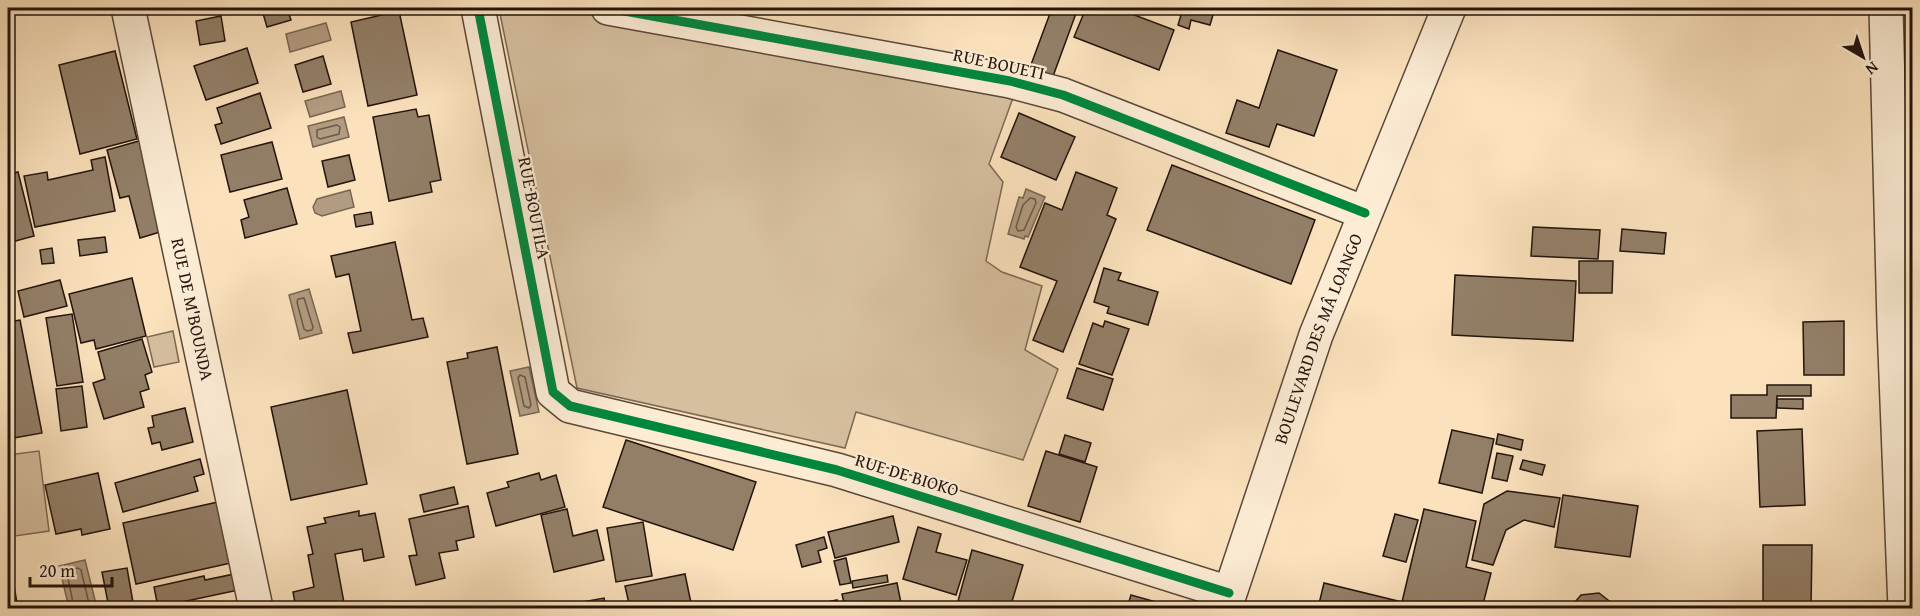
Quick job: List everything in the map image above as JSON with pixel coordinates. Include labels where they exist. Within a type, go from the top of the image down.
[{"type":"street","name":"RUE DE M'BOUNDA","points":[[129,8],[256,609]]},
{"type":"street","name":"RUE BOUTILA","points":[[478,8],[553,392],[570,406]]},
{"type":"street","name":"RUE BOUETI","points":[[620,8],[811,43],[1063,95],[1365,213]]},
{"type":"street","name":"BOULEVARD DES MÂ LOANGO","points":[[1227,601],[1316,335],[1449,8]]},
{"type":"street","points":[[1886,8],[1894,324],[1905,609]]},
{"type":"street","name":"RUE DE BIOKO","points":[[570,406],[837,470],[1227,601]]},
{"type":"shaded area","points":[[499,9],[642,13],[1014,95],[989,164],[1003,182],[986,261],[1002,272],[1042,286],[1025,350],[1058,369],[1023,460],[856,412],[845,448],[577,388]]},
{"type":"shaded area","points":[[173,331],[179,362],[154,367],[147,337]]},
{"type":"shaded area","points":[[39,451],[49,531],[8,537],[8,455]]},
{"type":"water","points":[[326,23],[331,40],[290,52],[286,34]]},
{"type":"water","points":[[341,91],[345,107],[310,117],[305,101]]},
{"type":"water","points":[[344,117],[349,137],[313,147],[308,126]]},
{"type":"water","points":[[1026,189],[1045,197],[1028,237],[1025,236],[1024,239],[1008,234],[1019,197],[1023,198]]},
{"type":"water","points":[[350,190],[354,207],[322,216],[315,213],[313,207],[317,199]]},
{"type":"water","points":[[309,289],[322,333],[300,339],[289,295]]},
{"type":"water","points":[[529,367],[539,412],[520,416],[510,371]]},
{"type":"water","points":[[85,560],[97,608],[69,608],[59,566]]},
{"type":"building","points":[[287,8],[291,20],[267,27],[262,10]]},
{"type":"building","points":[[1052,8],[1078,8],[1052,79],[1029,70]]},
{"type":"building","points":[[1086,8],[1116,8],[1174,30],[1159,70],[1074,37]]},
{"type":"building","points":[[1161,8],[1215,8],[1210,25],[1191,20],[1189,29],[1178,25],[1181,15],[1161,10]]},
{"type":"building","points":[[399,11],[417,95],[368,106],[351,22]]},
{"type":"building","points":[[221,16],[225,41],[200,45],[196,21]]},
{"type":"building","points":[[247,48],[258,83],[206,100],[194,66]]},
{"type":"building","points":[[1278,50],[1337,70],[1314,136],[1277,124],[1269,147],[1226,133],[1237,100],[1259,108]]},
{"type":"building","points":[[115,51],[137,139],[80,154],[59,65]]},
{"type":"building","points":[[323,56],[331,84],[303,92],[295,65]]},
{"type":"building","points":[[260,93],[271,128],[221,144],[215,125],[222,123],[217,108]]},
{"type":"building","points":[[416,109],[418,117],[429,115],[441,180],[430,182],[432,192],[389,201],[373,117]]},
{"type":"building","points":[[1019,113],[1075,137],[1056,180],[1001,157]]},
{"type":"building","points":[[146,139],[170,229],[140,238],[129,196],[120,198],[107,150]]},
{"type":"building","points":[[272,142],[282,179],[230,192],[221,155]]},
{"type":"building","points":[[349,155],[355,180],[328,187],[322,161]]},
{"type":"building","points":[[105,157],[115,211],[35,227],[24,176],[47,172],[48,180],[93,170],[91,160]]},
{"type":"building","points":[[1172,165],[1315,220],[1291,284],[1147,230]]},
{"type":"building","points":[[18,172],[34,236],[8,243],[8,174]]},
{"type":"building","points":[[1076,172],[1117,188],[1107,215],[1116,219],[1063,352],[1033,340],[1057,281],[1020,267],[1045,203],[1062,210]]},
{"type":"building","points":[[287,188],[297,224],[245,238],[241,220],[249,217],[244,200]]},
{"type":"building","points":[[371,212],[373,224],[356,227],[354,215]]},
{"type":"building","points":[[1533,227],[1600,230],[1598,259],[1531,256]]},
{"type":"building","points":[[1622,229],[1666,233],[1664,254],[1620,251]]},
{"type":"building","points":[[105,237],[107,252],[80,256],[78,240]]},
{"type":"building","points":[[395,242],[412,320],[423,318],[428,337],[353,353],[348,333],[361,331],[349,274],[336,277],[331,256]]},
{"type":"building","points":[[52,248],[54,263],[42,264],[40,250]]},
{"type":"building","points":[[1579,261],[1613,261],[1612,293],[1579,293]]},
{"type":"building","points":[[1104,268],[1121,273],[1118,280],[1158,292],[1148,325],[1107,313],[1109,307],[1094,302]]},
{"type":"building","points":[[1455,275],[1576,281],[1573,341],[1452,335]]},
{"type":"building","points":[[132,278],[146,336],[96,349],[94,340],[81,343],[69,294]]},
{"type":"building","points":[[60,280],[67,306],[24,317],[18,291]]},
{"type":"building","points":[[72,314],[83,382],[57,386],[46,318]]},
{"type":"building","points":[[20,320],[42,433],[8,439],[8,322]]},
{"type":"building","points":[[1105,321],[1129,329],[1112,375],[1079,364],[1093,323],[1103,327]]},
{"type":"building","points":[[1844,321],[1844,375],[1804,375],[1803,322]]},
{"type":"building","points":[[142,339],[152,372],[145,375],[149,389],[140,392],[144,407],[104,419],[93,383],[105,379],[98,352]]},
{"type":"building","points":[[497,347],[518,454],[467,464],[447,362],[468,358],[467,353]]},
{"type":"building","points":[[1077,368],[1113,379],[1103,410],[1067,398]]},
{"type":"building","points":[[1767,385],[1811,385],[1811,396],[1777,396],[1776,418],[1731,418],[1731,395],[1767,395]]},
{"type":"building","points":[[82,386],[87,427],[61,431],[56,389]]},
{"type":"building","points":[[347,390],[367,484],[291,500],[271,407]]},
{"type":"building","points":[[1777,399],[1803,399],[1803,409],[1777,408]]},
{"type":"building","points":[[185,408],[193,442],[162,450],[160,442],[152,444],[148,428],[154,427],[152,416]]},
{"type":"building","points":[[1802,429],[1805,505],[1760,507],[1757,431]]},
{"type":"building","points":[[1452,430],[1494,439],[1482,493],[1439,483]]},
{"type":"building","points":[[1498,434],[1523,440],[1521,450],[1496,444]]},
{"type":"building","points":[[1065,435],[1091,443],[1085,462],[1059,454]]},
{"type":"building","points":[[626,440],[756,482],[733,550],[603,507]]},
{"type":"building","points":[[1046,451],[1097,467],[1080,522],[1028,506]]},
{"type":"building","points":[[1497,453],[1513,456],[1507,481],[1492,478]]},
{"type":"building","points":[[200,459],[204,474],[194,477],[198,491],[123,512],[115,483]]},
{"type":"building","points":[[1523,460],[1545,465],[1542,475],[1520,469]]},
{"type":"building","points":[[98,473],[110,529],[82,535],[81,529],[56,534],[45,485]]},
{"type":"building","points":[[539,473],[541,480],[556,475],[565,507],[496,526],[487,493],[509,487],[507,482]]},
{"type":"building","points":[[454,487],[458,504],[424,512],[420,495]]},
{"type":"building","points":[[1507,491],[1560,498],[1554,527],[1524,520],[1506,530],[1493,565],[1472,560],[1484,504]]},
{"type":"building","points":[[1563,495],[1638,506],[1630,557],[1555,547]]},
{"type":"building","points":[[227,500],[240,561],[136,584],[123,523]]},
{"type":"building","points":[[468,506],[474,537],[456,541],[458,550],[439,553],[445,578],[416,585],[409,556],[417,555],[409,519]]},
{"type":"building","points":[[567,509],[573,536],[597,530],[604,560],[554,572],[541,515]]},
{"type":"building","points":[[1424,509],[1476,521],[1466,567],[1491,573],[1482,608],[1318,608],[1324,583],[1402,602]]},
{"type":"building","points":[[359,511],[359,516],[375,513],[384,557],[364,561],[362,549],[335,554],[345,608],[296,608],[293,592],[314,587],[308,555],[313,554],[307,527],[326,523],[324,518]]},
{"type":"building","points":[[1395,514],[1418,520],[1406,562],[1383,556]]},
{"type":"building","points":[[893,516],[899,542],[835,558],[828,532]]},
{"type":"building","points":[[643,522],[652,576],[616,582],[607,528]]},
{"type":"building","points":[[918,527],[941,534],[936,552],[967,560],[956,595],[903,579]]},
{"type":"building","points":[[824,537],[827,548],[818,551],[821,562],[802,567],[796,545]]},
{"type":"building","points":[[1763,545],[1812,545],[1811,608],[1778,608],[1778,605],[1763,605]]},
{"type":"building","points":[[972,550],[1023,565],[1010,608],[984,608],[958,601]]},
{"type":"building","points":[[846,558],[851,583],[840,585],[834,561]]},
{"type":"building","points":[[8,564],[10,564],[18,608],[8,608]]},
{"type":"building","points":[[127,568],[134,608],[109,608],[102,572]]},
{"type":"building","points":[[244,572],[248,588],[158,607],[154,587],[204,576],[205,580]]},
{"type":"building","points":[[685,574],[692,608],[630,608],[625,586]]},
{"type":"building","points":[[887,575],[888,582],[853,588],[852,581]]},
{"type":"building","points":[[897,583],[902,608],[845,608],[842,594]]},
{"type":"building","points":[[1599,593],[1613,604],[1614,608],[1570,608],[1581,595]]},
{"type":"building","points":[[1131,595],[1156,602],[1154,608],[1127,608]]},
{"type":"building","points":[[604,598],[606,608],[544,608],[543,606],[554,604],[555,607]]},
{"type":"building","points":[[837,600],[839,608],[814,608],[813,605]]},
{"type":"building","points":[[191,603],[192,608],[164,608],[164,607]]},
{"type":"cycle path","points":[[478,8],[553,392],[570,406],[837,470],[1229,593]]},
{"type":"cycle path","points":[[608,8],[1010,81],[1063,95],[1365,213]]}]
